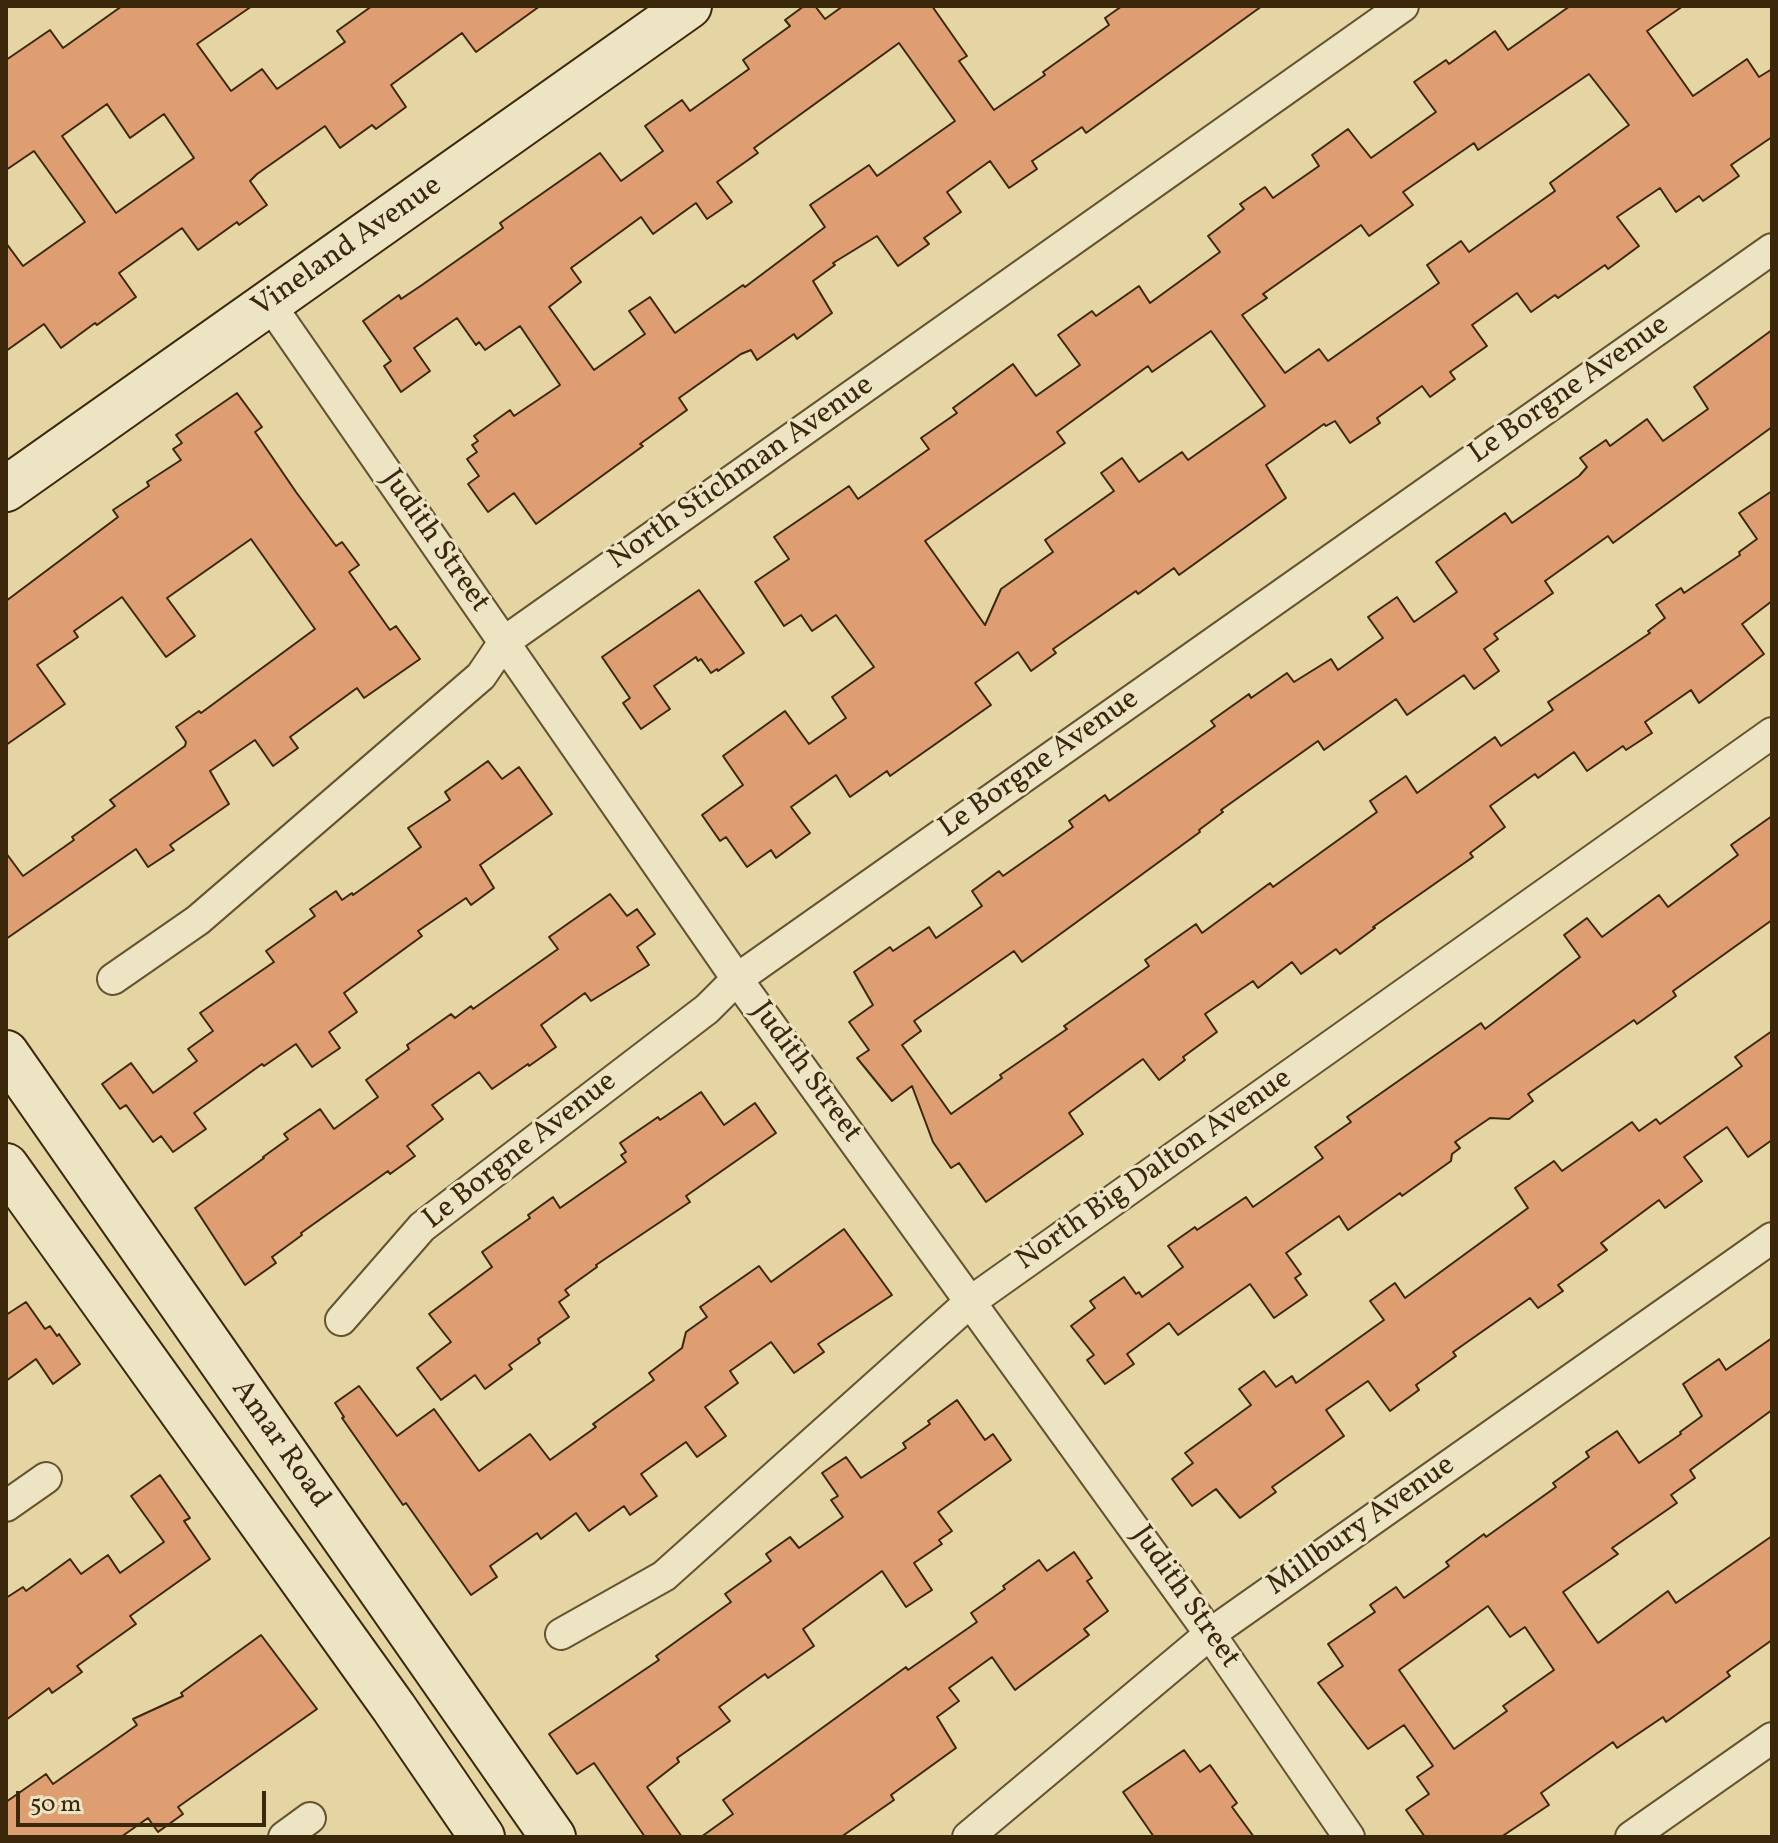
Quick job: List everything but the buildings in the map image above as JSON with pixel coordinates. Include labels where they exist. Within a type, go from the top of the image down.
[{"type":"main road","name":"Vineland Avenue","points":[[6,489],[689,6]]},
{"type":"main road","name":"Amar Road","points":[[6,1053],[553,1837]]},
{"type":"main road","name":"Amar Road","points":[[6,1166],[394,1708],[482,1837]]},
{"type":"street","name":"North Stichman Avenue","points":[[113,979],[210,910],[481,676],[504,642],[1403,6]]},
{"type":"street","name":"Le Borgne Avenue","points":[[341,1320],[422,1227],[707,1009],[737,979],[1772,249]]},
{"type":"street","name":"Judith Street","points":[[269,303],[737,979],[1210,1634],[1349,1837]]},
{"type":"street","name":"North Big Dalton Avenue","points":[[561,1634],[664,1576],[970,1302],[1772,733]]},
{"type":"street","name":"Millbury Avenue","points":[[968,1837],[1210,1634],[1772,1238]]},
{"type":"street","points":[[6,1506],[46,1478]]},
{"type":"street","points":[[1631,1837],[1767,1753]]},
{"type":"street","points":[[284,1837],[310,1818]]}]
